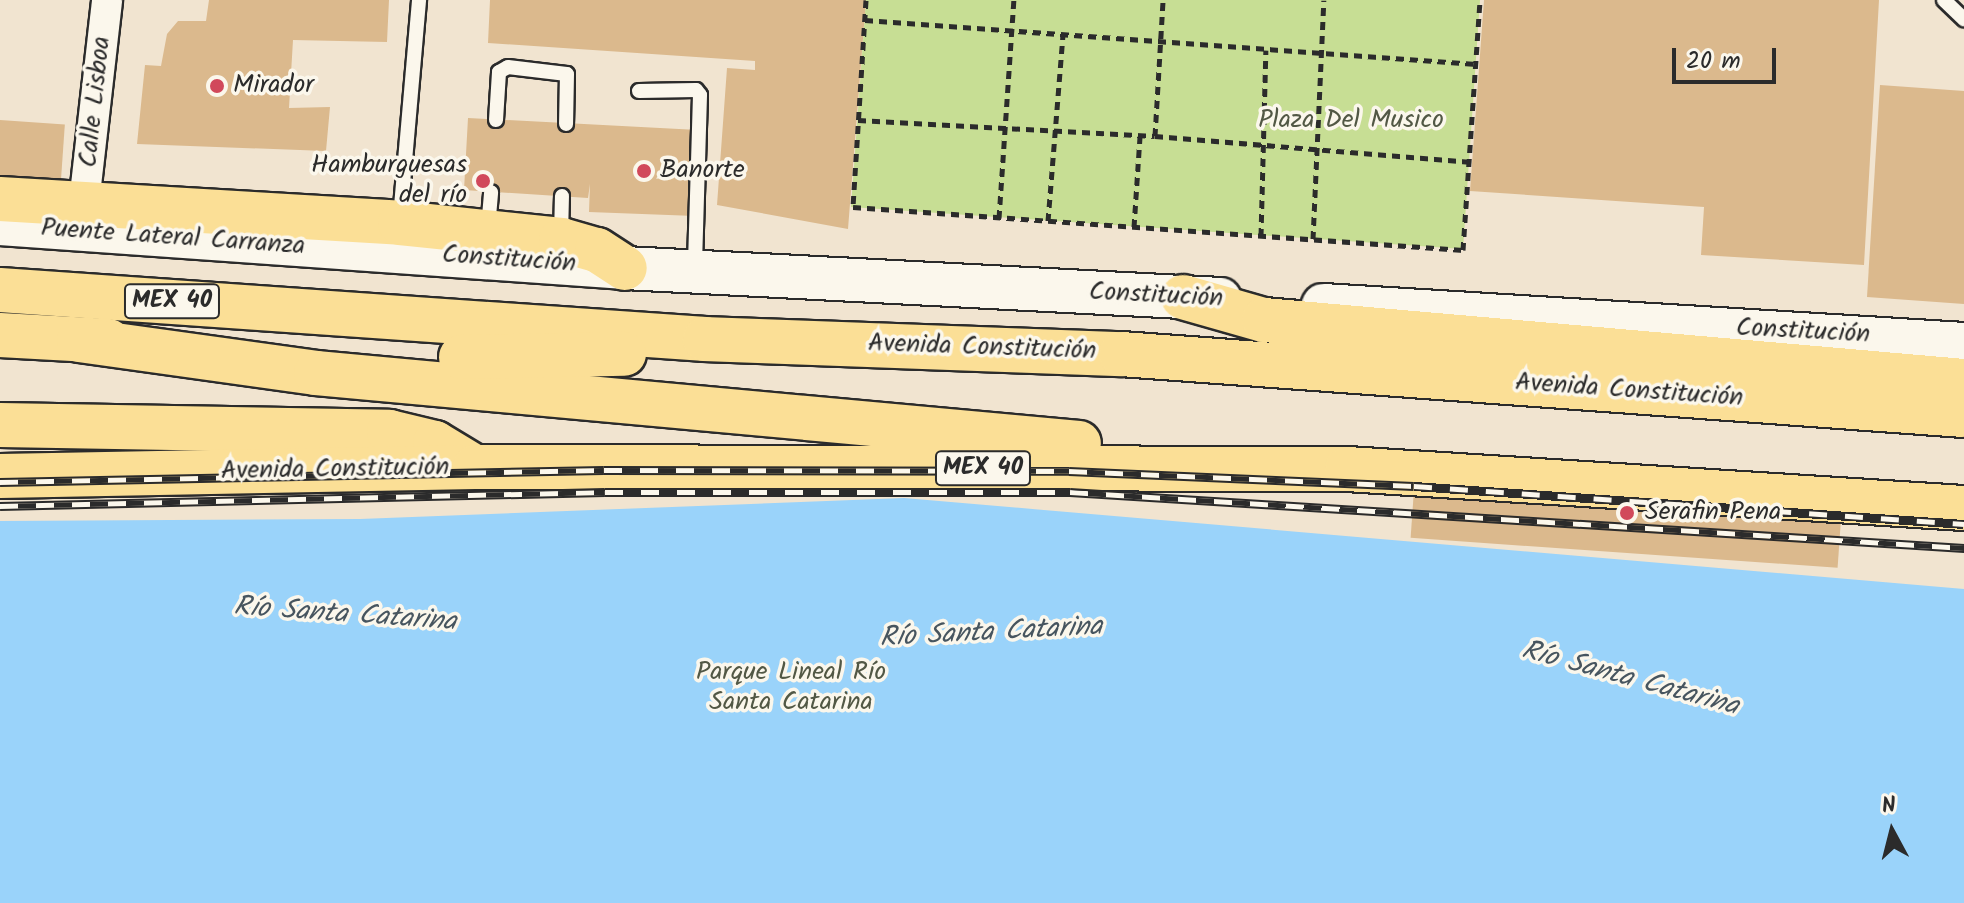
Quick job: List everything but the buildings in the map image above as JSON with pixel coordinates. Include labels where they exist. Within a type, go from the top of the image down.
[{"type":"main road","points":[[0,199],[400,223],[489,212],[561,240],[597,250],[625,268]]},
{"type":"main road","name":"Avenida Constitución","points":[[0,290],[705,339],[1121,354],[1964,415]]},
{"type":"main road","points":[[1183,297],[1264,320],[1964,381]]},
{"type":"main road","points":[[0,335],[532,359],[620,355],[705,339]]},
{"type":"main road","points":[[79,340],[316,373],[1347,469]]},
{"type":"main road","points":[[0,425],[389,432],[435,443],[475,467]]},
{"type":"main road","name":"Avenida Constitución","points":[[0,476],[475,467],[1347,469],[1964,508]]},
{"type":"street","name":"Calle Lisboa","points":[[84,203],[107,0]]},
{"type":"street","name":"Puente Lateral Carranza","points":[[0,224],[347,250]]},
{"type":"street","name":"Constitución","points":[[347,250],[1964,344]]},
{"type":"lane","points":[[400,223],[419,0]]},
{"type":"lane","points":[[1944,0],[1964,19]]},
{"type":"lane","points":[[496,120],[499,72],[522,68],[567,74],[566,124]]},
{"type":"lane","points":[[639,91],[696,90],[700,95],[695,271]]},
{"type":"lane","points":[[561,240],[562,196]]},
{"type":"path","points":[[866,0],[853,207],[1463,250],[1480,0]]},
{"type":"path","points":[[999,218],[1014,0]]},
{"type":"path","points":[[1155,136],[1163,0]]},
{"type":"path","points":[[1313,239],[1324,0]]},
{"type":"path","points":[[865,20],[1476,64]]},
{"type":"path","points":[[1048,221],[1063,34]]},
{"type":"path","points":[[1261,236],[1266,50]]},
{"type":"path","points":[[858,120],[1155,136],[1469,162]]},
{"type":"path","points":[[1134,227],[1140,136]]},
{"type":"green space","name":"Plaza Del Musico","points":[[866,0],[1480,0],[1463,249],[851,207]]},
{"type":"water","name":"Río Santa Catarina","points":[[904,498],[1964,589],[1964,903],[0,903],[0,521],[360,519]]},
{"type":"railway","points":[[0,482],[604,470],[1069,471],[1414,486],[1964,524]]},
{"type":"railway","points":[[0,506],[605,492],[1070,492],[1964,548]]},
{"type":"place","name":"Mirador","points":[[217,86]]},
{"type":"place","name":"Banorte","points":[[644,171]]},
{"type":"place","name":"Hamburguesas del río","points":[[483,181]]},
{"type":"place","name":"Serafin Pena","points":[[1627,513]]},
{"type":"park label","name":"Parque Lineal Río Santa Catarina","points":[[791,688]]}]
